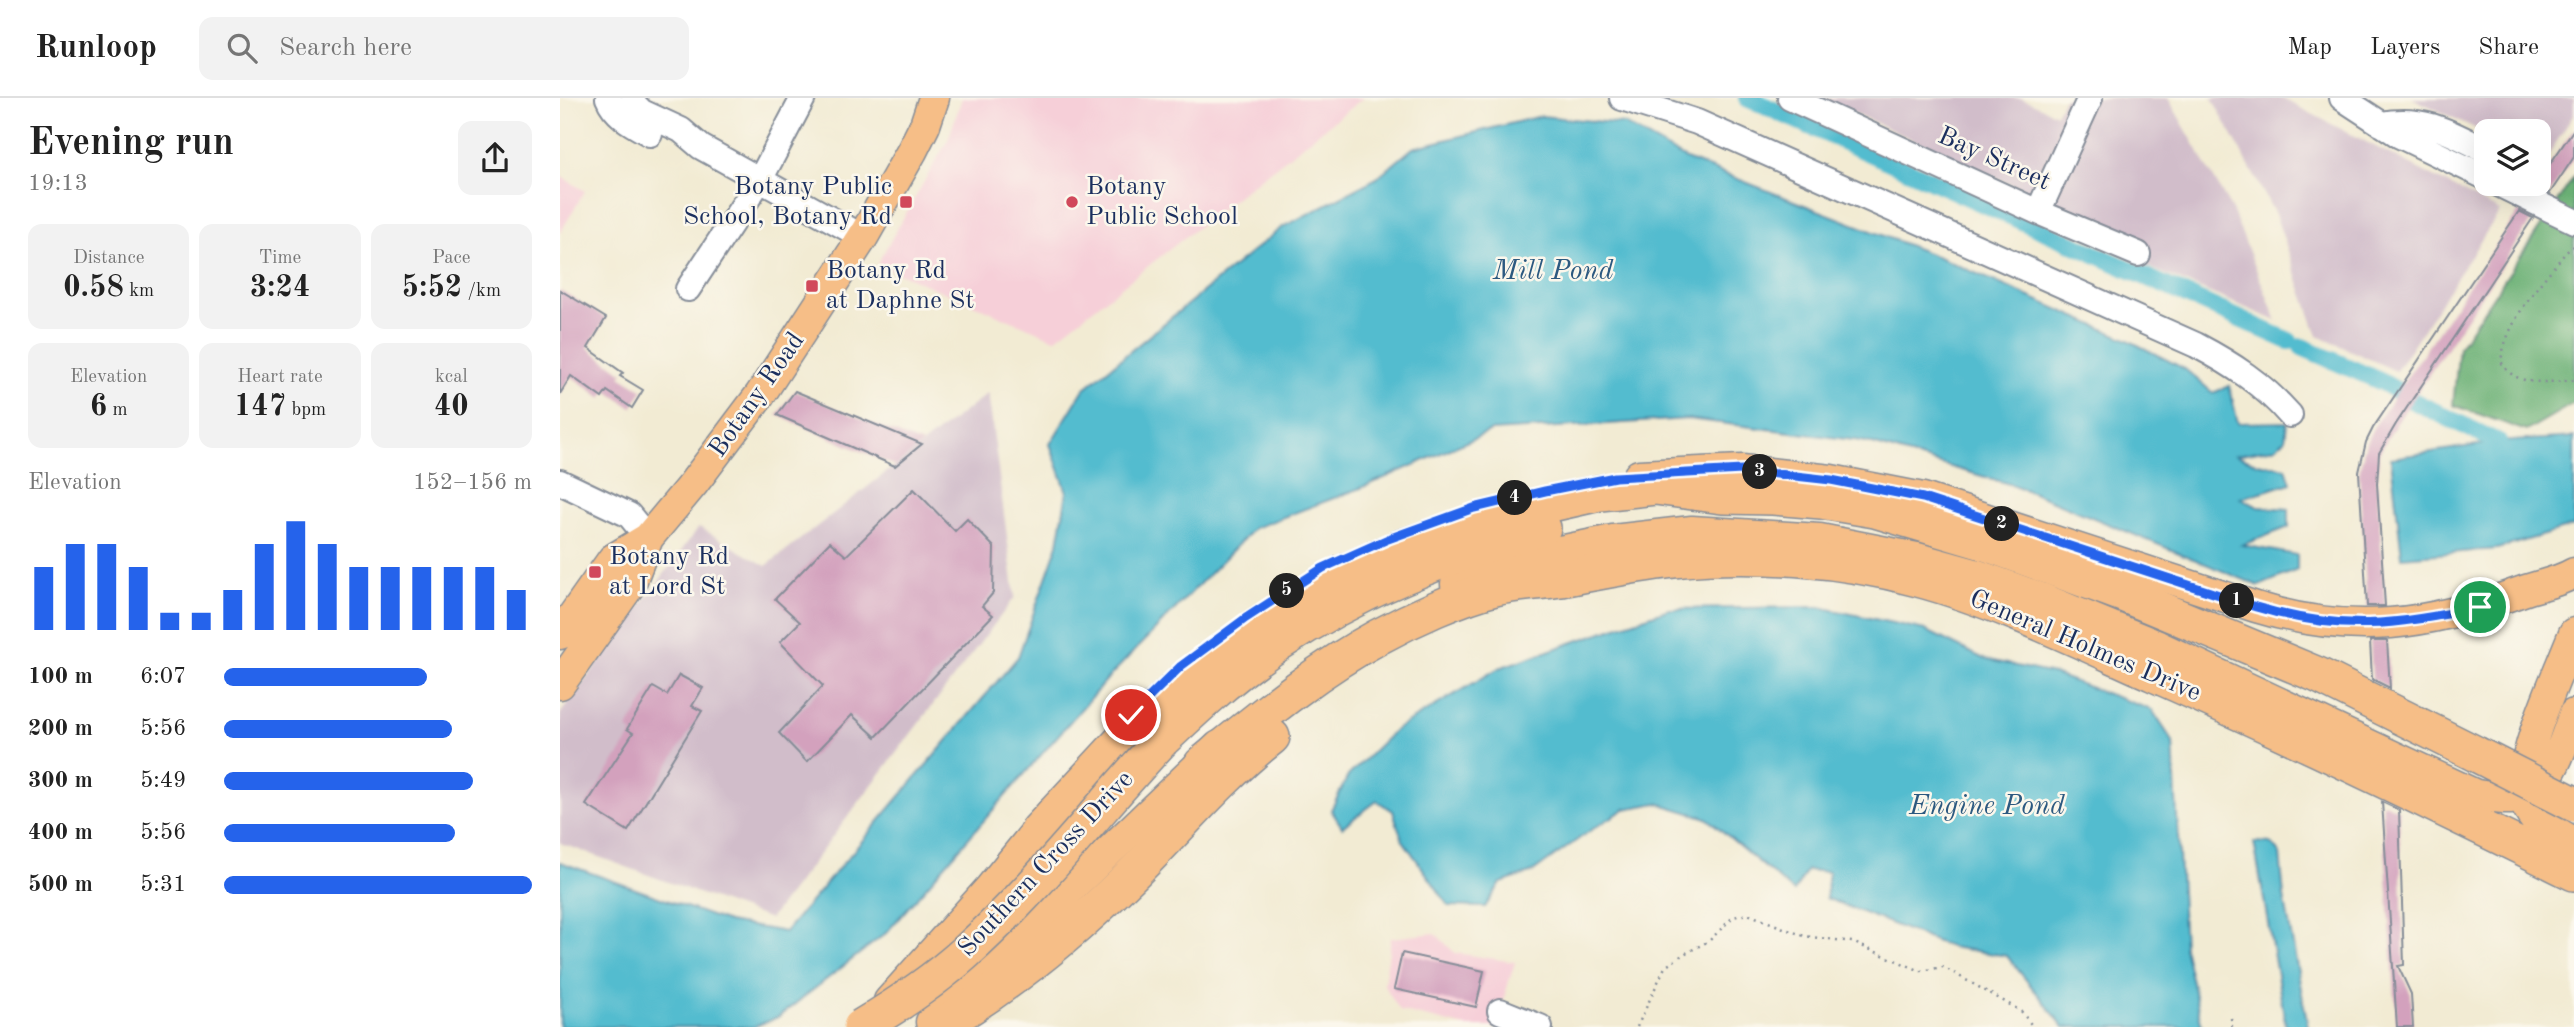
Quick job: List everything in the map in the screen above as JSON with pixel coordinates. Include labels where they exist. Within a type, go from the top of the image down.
[{"type":"highway","points":[[1038,831],[1127,736],[1182,684],[1233,645],[1341,575],[1403,547],[1489,517],[1600,493],[1655,487],[1722,496],[1821,501],[1875,510],[2047,564],[2318,674],[2574,804]]},
{"type":"highway","name":"Southern Cross Drive","points":[[863,1027],[917,991],[992,928],[1163,740],[1211,694],[1272,649],[1342,605],[1410,572],[1457,554],[1547,527],[1597,516],[1722,496]]},
{"type":"highway","name":"General Holmes Drive","points":[[1562,579],[1616,567],[1677,560],[1738,558],[1798,560],[1919,579],[1981,600],[2076,639],[2258,720],[2574,873]]},
{"type":"highway","points":[[1202,764],[1323,671],[1377,637],[1432,611],[1494,588],[1562,579]]},
{"type":"highway","name":"Southern Cross Drive","points":[[938,1027],[1023,972],[1066,936],[1124,883],[1196,807],[1260,746],[1305,710],[1368,668],[1423,638],[1562,579]]},
{"type":"highway","points":[[2524,795],[2540,824],[2574,845]]},
{"type":"main road","name":"Botany Road","points":[[560,684],[630,585],[648,538],[737,428],[863,237],[912,151],[934,98]]},
{"type":"main road","points":[[863,1027],[1038,831],[1088,760],[1181,666],[1246,618],[1323,568],[1388,539],[1474,508],[1615,477],[1742,470],[1831,480],[1923,498],[2289,617],[2323,623],[2394,624],[2480,607],[2573,574]]},
{"type":"main road","points":[[926,1027],[1202,764],[1265,694],[1313,657],[1388,613],[1463,581],[1531,557],[1613,540],[1692,531],[1820,539],[1917,558],[1978,576],[2041,598],[2158,646],[2476,795],[2510,799],[2524,795],[2542,783],[2552,771],[2574,715]]},
{"type":"main road","name":"Botany Road","points":[[560,634],[613,559],[648,538]]},
{"type":"main road","points":[[2524,795],[2524,772],[2530,749],[2574,633]]},
{"type":"street","points":[[608,98],[612,107],[631,124],[674,145],[701,147]]},
{"type":"street","points":[[632,98],[632,102],[642,112],[681,130],[701,147],[863,237]]},
{"type":"street","points":[[688,289],[760,180],[803,98]]},
{"type":"street","points":[[1622,98],[1697,122],[2196,345],[2234,365],[2276,398],[2290,415]]},
{"type":"street","name":"Bay Street","points":[[1790,98],[2038,212],[2138,254]]},
{"type":"street","points":[[2038,212],[2090,98]]},
{"type":"street","points":[[2342,98],[2399,136],[2474,172]]},
{"type":"street","points":[[2381,124],[2418,121],[2440,127],[2474,144]]},
{"type":"street","points":[[2523,196],[2568,218]]},
{"type":"street","points":[[560,482],[629,516],[648,538]]},
{"type":"street","points":[[1500,1011],[1540,1027]]},
{"type":"path","points":[[2574,246],[2527,300],[2501,361],[2505,370],[2522,380],[2574,380]]},
{"type":"path","points":[[1637,1027],[1665,967],[1709,941],[1733,916],[1748,914],[1804,936],[1852,942],[1921,971],[1943,967],[2021,1011],[2033,1027]]},
{"type":"path","points":[[2231,1018],[2232,1027]]},
{"type":"shaded area","name":"Botany Public School","points":[[962,98],[1363,98],[1055,339],[877,264],[948,140]]},
{"type":"shaded area","points":[[1821,98],[2021,98],[2056,114],[2064,98],[2168,98],[2233,212],[2277,321],[2146,266],[2148,246]]},
{"type":"shaded area","points":[[2212,98],[2281,98],[2500,211],[2396,371],[2318,336],[2275,214]]},
{"type":"shaded area","points":[[2412,98],[2574,98],[2574,114],[2551,151],[2551,119],[2474,119],[2474,128]]},
{"type":"shaded area","points":[[560,176],[585,191],[560,233]]},
{"type":"shaded area","points":[[988,393],[1015,597],[770,919],[560,843],[560,714],[699,527],[766,566]]},
{"type":"shaded area","points":[[1435,933],[1455,953],[1515,962],[1495,1027],[1466,1027],[1400,1011],[1384,985],[1391,938]]},
{"type":"green space","points":[[2574,177],[2574,403],[2526,431],[2453,405],[2459,347]]},
{"type":"water","name":"Mill Pond","points":[[1541,116],[1624,124],[1686,159],[1941,258],[2126,339],[2185,369],[2213,393],[2229,386],[2238,423],[2287,422],[2285,440],[2274,448],[2236,455],[2257,463],[2286,468],[2291,483],[2241,498],[2258,507],[2289,509],[2289,527],[2242,545],[2297,555],[2297,570],[2259,586],[2016,486],[1862,441],[1688,419],[1491,431],[1366,486],[1254,528],[1108,678],[886,933],[778,1017],[753,1027],[560,1027],[560,862],[728,922],[785,932],[1018,657],[1058,544],[1067,492],[1050,444],[1084,389],[1281,228],[1377,178],[1413,148]]},
{"type":"water","points":[[2574,437],[2574,526],[2497,549],[2402,557],[2391,458],[2498,442]]},
{"type":"water","name":"Engine Pond","points":[[1819,607],[1925,630],[1984,659],[2053,674],[2152,710],[2173,742],[2184,947],[2202,1027],[2064,1027],[2007,956],[1950,947],[1826,898],[1829,872],[1807,870],[1794,892],[1707,818],[1657,803],[1625,809],[1533,872],[1501,883],[1485,907],[1449,906],[1402,839],[1393,811],[1377,801],[1342,827],[1331,810],[1348,776],[1395,730],[1499,668],[1669,609]]},
{"type":"water","points":[[2254,842],[2271,843],[2280,854],[2284,896],[2308,1027],[2286,1027]]},
{"type":"building","points":[[2574,129],[2574,157],[2551,192],[2551,163]]},
{"type":"building","points":[[2519,211],[2533,218],[2379,453],[2377,484],[2385,606],[2367,606],[2359,472],[2366,442]]},
{"type":"building","points":[[560,290],[606,318],[588,348],[623,373],[620,376],[643,390],[632,408],[607,391],[602,398],[571,376],[560,394]]},
{"type":"building","points":[[795,391],[922,444],[895,466],[777,415]]},
{"type":"building","points":[[914,489],[955,531],[967,519],[994,547],[993,593],[982,606],[993,615],[876,737],[852,715],[807,762],[779,733],[823,686],[780,642],[800,622],[775,599],[830,542],[846,556]]},
{"type":"building","points":[[2370,641],[2387,641],[2390,688],[2372,679]]},
{"type":"building","points":[[679,675],[703,688],[692,706],[702,711],[628,831],[586,805],[633,733],[627,729],[653,687],[667,695]]},
{"type":"building","points":[[2382,802],[2399,810],[2404,965],[2398,966],[2411,994],[2413,1027],[2397,1027]]},
{"type":"building","points":[[1402,953],[1484,971],[1476,1007],[1394,989]]},
{"type":"waterway","points":[[1747,98],[2289,341]]},
{"type":"waterway","points":[[2302,347],[2398,391]]},
{"type":"waterway","points":[[2411,400],[2498,442]]},
{"type":"place","name":"Botany Public School, Botany Rd","points":[[906,202]]},
{"type":"place","name":"Botany Public School","points":[[1072,202]]},
{"type":"place","name":"Botany Rd at Daphne St","points":[[812,286]]},
{"type":"place","name":"Botany Rd at Lord St","points":[[595,572]]},
{"type":"route","points":[[1131,715],[1181,666],[1246,618],[1323,568],[1388,539],[1474,508],[1615,477],[1648,474],[1742,470],[1831,480],[1923,498],[2256,607],[2323,623],[2394,624],[2480,607]]}]
